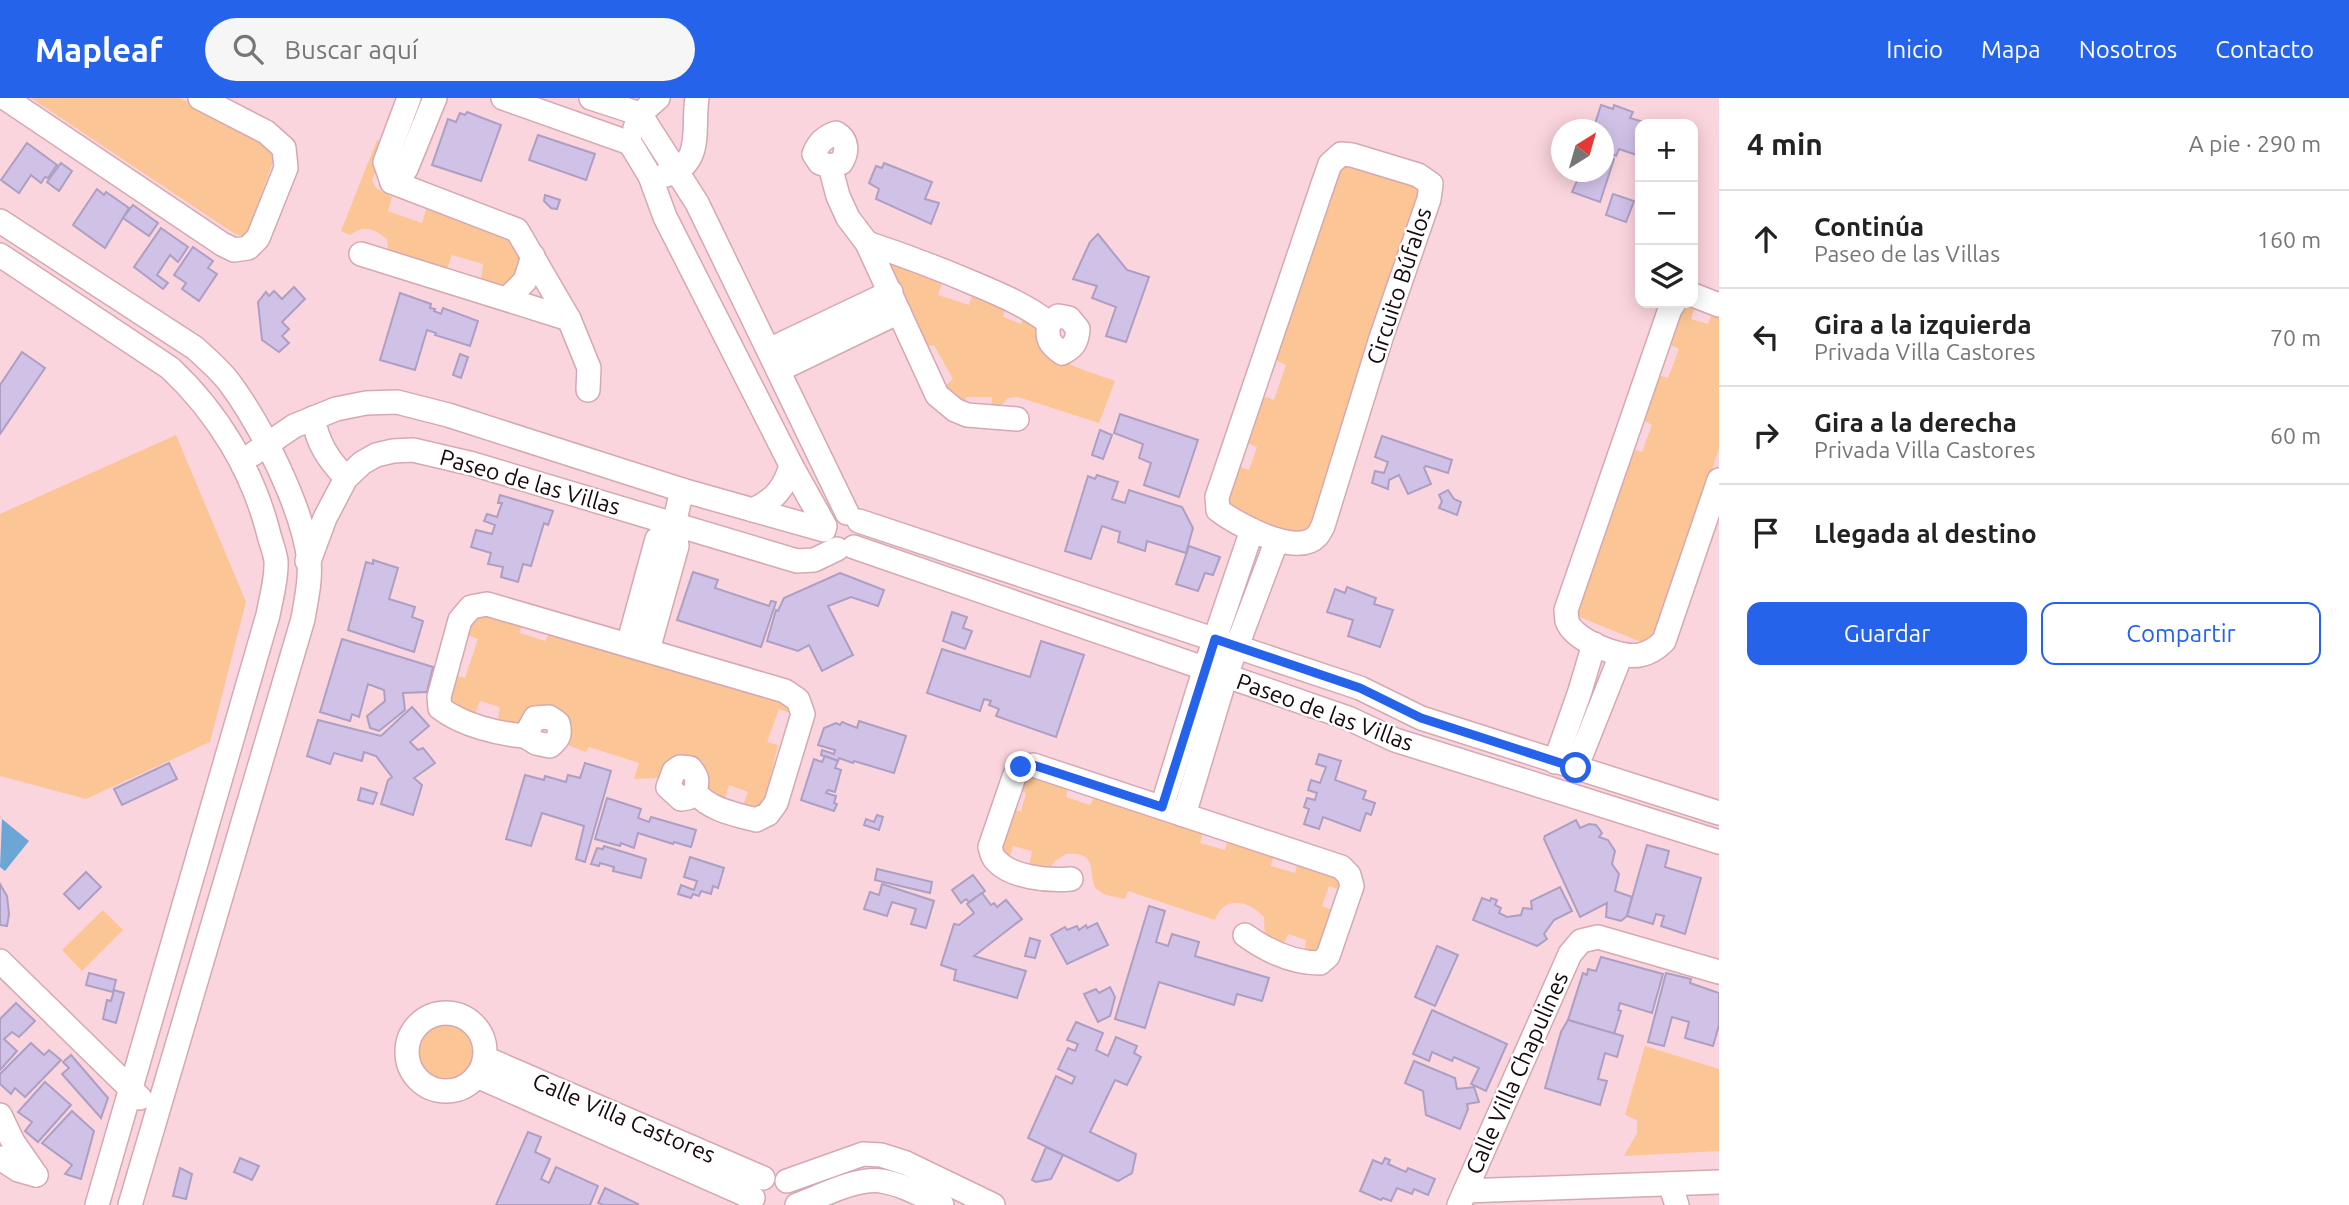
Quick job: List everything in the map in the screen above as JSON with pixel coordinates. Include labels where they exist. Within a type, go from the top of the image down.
[{"type":"street","points":[[5,98],[222,244],[234,250],[248,248],[258,238],[286,168],[284,148],[266,132],[200,98]]},
{"type":"street","points":[[392,182],[385,162],[409,98]]},
{"type":"street","points":[[392,182],[406,170],[435,98]]},
{"type":"street","points":[[503,98],[630,143],[650,176],[665,217],[791,465],[835,538]]},
{"type":"street","points":[[591,98],[640,114],[697,204],[862,535],[835,538]]},
{"type":"street","points":[[630,143],[640,114],[658,98]]},
{"type":"street","points":[[650,176],[677,171],[686,164],[695,147],[697,98]]},
{"type":"street","points":[[397,129],[418,138]]},
{"type":"street","name":"Circuito Búfalos","points":[[1341,154],[1352,155],[1418,175],[1431,184],[1429,199],[1381,338],[1323,526],[1317,536],[1306,542],[1277,540],[1239,525],[1218,510],[1217,497],[1330,164],[1341,154]]},
{"type":"street","points":[[830,166],[838,196],[848,218],[867,243],[937,395],[955,410],[967,415],[1017,419]]},
{"type":"street","points":[[392,182],[517,230],[569,319],[589,368],[588,390]]},
{"type":"street","points":[[665,217],[697,204]]},
{"type":"street","points":[[0,221],[195,348],[229,383],[266,444],[292,500],[309,561],[309,589],[303,620],[130,1205]]},
{"type":"street","points":[[867,243],[916,259],[1000,295],[1037,313],[1049,323]]},
{"type":"street","points":[[360,254],[569,319]]},
{"type":"street","points":[[0,255],[170,368],[206,406],[225,432],[241,463],[265,520],[276,561],[268,615],[97,1205]]},
{"type":"street","points":[[507,299],[525,281],[533,256]]},
{"type":"street","points":[[1698,297],[1719,305]]},
{"type":"street","points":[[774,360],[895,302]]},
{"type":"street","points":[[1671,308],[1566,610],[1567,621],[1580,637],[1621,654],[1637,656],[1650,652],[1664,641],[1719,480]]},
{"type":"street","name":"Paseo de las Villas","points":[[241,463],[294,426],[336,409],[366,403],[397,402],[424,408],[753,510],[1348,718],[1395,740],[1719,842]]},
{"type":"street","points":[[313,418],[324,452],[346,478]]},
{"type":"street","points":[[473,464],[484,427]]},
{"type":"street","name":"Paseo de las Villas","points":[[309,561],[325,518],[346,478],[362,463],[376,455],[394,450],[413,450],[473,464],[797,561],[814,560],[835,538]]},
{"type":"street","points":[[753,510],[778,493],[787,480],[791,465]]},
{"type":"street","points":[[638,647],[654,589],[657,539],[674,524],[682,490]]},
{"type":"street","points":[[835,538],[836,514],[853,517]]},
{"type":"street","name":"Paseo de las Villas","points":[[853,517],[1360,688],[1421,718],[1719,813]]},
{"type":"street","points":[[1162,807],[1225,642],[1237,577],[1252,530]]},
{"type":"street","points":[[1225,642],[1260,584],[1277,540]]},
{"type":"street","points":[[276,561],[309,561]]},
{"type":"street","points":[[1237,577],[1260,584]]},
{"type":"street","points":[[525,736],[510,735],[452,717],[440,708],[439,697],[460,620],[471,607],[486,604],[638,647],[785,691],[798,700],[803,714],[776,803],[768,814],[756,820],[725,812],[702,800],[695,792]]},
{"type":"street","points":[[1566,765],[1580,691],[1594,644]]},
{"type":"street","points":[[1566,765],[1604,699],[1621,654]]},
{"type":"street","points":[[1184,815],[1215,671]]},
{"type":"street","points":[[1580,691],[1604,699]]},
{"type":"street","points":[[1071,879],[1030,877],[1007,868],[994,858],[990,847],[1014,777],[1021,767],[1033,765],[1162,807],[1341,867],[1349,875],[1352,886],[1328,956],[1320,963],[1310,963],[1275,953],[1245,935]]},
{"type":"street","name":"Calle Villa Chapulines","points":[[1710,1190],[1673,1195],[1462,1198],[1570,954],[1581,941],[1598,937],[1719,972]]},
{"type":"street","points":[[0,961],[156,1115]]},
{"type":"street","name":"Calle Villa Castores","points":[[481,1067],[756,1198],[779,1176],[787,1181]]},
{"type":"street","points":[[0,1115],[13,1142],[36,1175],[18,1170],[0,1158]]},
{"type":"street","points":[[790,1205],[793,1196],[787,1181],[863,1154],[881,1155],[906,1163],[993,1205]]},
{"type":"street","points":[[797,1205],[862,1182],[879,1180],[943,1205]]},
{"type":"shaded area","points":[[31,98],[180,98],[273,146],[274,159],[248,231],[242,236],[235,234]]},
{"type":"shaded area","points":[[377,140],[385,144],[372,181],[376,188],[392,197],[388,211],[422,223],[427,206],[513,239],[523,263],[507,288],[481,281],[483,264],[452,255],[447,269],[388,252],[387,239],[373,230],[360,230],[350,235],[341,231]]},
{"type":"shaded area","points":[[1342,162],[1424,189],[1312,535],[1245,520],[1225,506],[1236,466],[1249,470],[1257,447],[1244,442],[1260,395],[1274,400],[1286,365],[1273,359]]},
{"type":"shaded area","points":[[890,260],[943,280],[938,295],[969,305],[973,292],[1006,305],[1003,317],[1021,324],[1024,315],[1050,347],[1068,363],[1115,381],[1099,423],[1018,397],[1008,398],[997,410],[991,409],[992,397],[966,397],[965,409],[941,389],[953,379],[934,345],[921,348],[887,264]]},
{"type":"shaded area","points":[[1681,308],[1694,308],[1691,319],[1708,324],[1712,313],[1719,316],[1719,449],[1651,646],[1577,616],[1631,449],[1642,452],[1652,425],[1639,418],[1655,374],[1668,378],[1679,349],[1667,343]]},
{"type":"shaded area","points":[[176,435],[246,602],[210,742],[86,799],[0,776],[0,514]]},
{"type":"shaded area","points":[[475,610],[522,623],[520,633],[545,641],[549,634],[793,705],[790,713],[779,709],[767,742],[778,745],[765,800],[758,810],[742,807],[748,792],[729,785],[724,801],[705,794],[704,776],[634,779],[639,763],[589,747],[586,752],[565,744],[566,722],[517,728],[501,724],[498,720],[500,707],[480,701],[475,714],[448,709],[452,675],[465,678],[478,639],[464,634]]},
{"type":"shaded area","points":[[1022,772],[1069,784],[1066,797],[1090,805],[1095,795],[1204,830],[1200,843],[1225,850],[1228,838],[1274,853],[1271,866],[1295,873],[1298,861],[1340,875],[1340,890],[1329,886],[1322,906],[1334,911],[1323,945],[1316,952],[1305,950],[1306,940],[1288,934],[1282,948],[1265,939],[1264,917],[1244,904],[1231,903],[1224,906],[1215,920],[1128,891],[1125,899],[1107,895],[1094,885],[1089,861],[1077,854],[1066,854],[1050,868],[1028,871],[1032,851],[1013,846],[1010,857],[998,844],[1009,810],[1021,811],[1026,793],[1015,790]]},
{"type":"shaded area","points":[[103,910],[123,930],[82,971],[62,950]]},
{"type":"shaded area","points":[[441,1023],[453,1023],[468,1031],[476,1046],[476,1058],[468,1073],[453,1081],[441,1081],[426,1073],[418,1058],[418,1046],[426,1031]]},
{"type":"shaded area","points":[[1645,1046],[1719,1069],[1719,1151],[1624,1156],[1637,1133],[1637,1120],[1625,1115]]},
{"type":"water","points":[[2,819],[29,841],[5,871],[0,867]]},
{"type":"building","points":[[1601,105],[1613,109],[1614,105],[1633,112],[1630,118],[1635,120],[1635,154],[1619,149],[1614,155],[1614,119],[1597,119]]},
{"type":"building","points":[[467,112],[501,125],[481,181],[432,165],[448,119],[456,122],[460,113],[465,115]]},
{"type":"building","points":[[538,135],[595,154],[586,180],[529,160]]},
{"type":"building","points":[[27,143],[57,165],[41,183],[31,175],[19,193],[1,180]]},
{"type":"building","points":[[61,163],[72,171],[59,191],[47,182]]},
{"type":"building","points":[[884,163],[932,182],[925,199],[939,203],[931,224],[876,199],[879,189],[869,183],[876,166],[882,168]]},
{"type":"building","points":[[1576,182],[1607,182],[1600,202],[1572,192]]},
{"type":"building","points":[[97,189],[129,208],[105,248],[73,225]]},
{"type":"building","points":[[1613,194],[1634,201],[1626,222],[1606,215]]},
{"type":"building","points":[[545,195],[560,200],[557,209],[551,208],[544,201]]},
{"type":"building","points":[[133,205],[158,223],[149,236],[123,218]]},
{"type":"building","points":[[161,228],[188,247],[178,262],[170,255],[157,275],[168,283],[163,289],[134,267]]},
{"type":"building","points":[[1098,234],[1127,270],[1149,277],[1126,342],[1106,336],[1116,307],[1092,298],[1097,286],[1073,279],[1090,242]]},
{"type":"building","points":[[193,247],[213,261],[208,268],[217,274],[199,301],[182,289],[186,283],[174,275]]},
{"type":"building","points":[[294,287],[305,299],[282,322],[289,329],[282,336],[289,343],[279,352],[262,340],[258,302],[266,292],[269,296],[274,291],[282,299]]},
{"type":"building","points":[[400,293],[431,304],[430,308],[441,314],[443,308],[478,321],[470,346],[427,330],[415,370],[380,360]]},
{"type":"building","points":[[22,352],[45,368],[0,434],[0,385]]},
{"type":"building","points":[[460,354],[468,357],[461,378],[453,375]]},
{"type":"building","points":[[1120,414],[1198,440],[1179,497],[1144,485],[1151,463],[1139,458],[1143,444],[1114,433]]},
{"type":"building","points":[[1100,430],[1112,435],[1103,459],[1092,455]]},
{"type":"building","points":[[1382,436],[1452,460],[1448,473],[1426,466],[1424,468],[1431,484],[1408,494],[1399,475],[1389,480],[1388,489],[1372,483],[1375,471],[1384,473],[1388,462],[1375,457]]},
{"type":"building","points":[[1097,475],[1118,482],[1112,499],[1125,503],[1129,490],[1182,507],[1193,528],[1186,553],[1147,541],[1145,551],[1118,542],[1120,532],[1102,526],[1091,559],[1065,551],[1088,476],[1095,479]]},
{"type":"building","points":[[1448,490],[1454,499],[1461,502],[1457,515],[1439,508],[1442,501],[1439,495]]},
{"type":"building","points":[[500,495],[553,511],[548,525],[544,523],[531,566],[523,564],[518,582],[501,577],[503,567],[488,564],[491,553],[471,547],[476,530],[492,534],[495,525],[484,521],[487,514],[497,517],[502,503],[498,503]]},
{"type":"building","points":[[1189,546],[1220,557],[1213,575],[1205,573],[1198,591],[1176,584]]},
{"type":"building","points":[[373,560],[398,568],[389,599],[415,607],[412,617],[423,621],[414,652],[348,630],[366,562],[373,564]]},
{"type":"building","points":[[693,572],[718,580],[715,588],[769,606],[771,601],[776,602],[761,647],[677,620]]},
{"type":"building","points":[[840,573],[884,590],[878,606],[851,597],[828,606],[853,655],[822,671],[809,645],[798,651],[767,641],[776,610],[778,611],[784,598]]},
{"type":"building","points":[[1347,587],[1376,598],[1374,604],[1393,610],[1380,647],[1348,636],[1353,620],[1327,612],[1335,589],[1345,593]]},
{"type":"building","points":[[952,612],[967,617],[963,628],[972,631],[965,649],[943,641]]},
{"type":"building","points":[[342,639],[433,667],[427,692],[403,693],[405,710],[379,731],[370,728],[367,716],[385,701],[384,690],[368,684],[359,717],[352,714],[350,721],[320,712]]},
{"type":"building","points":[[1041,641],[1084,655],[1056,737],[996,716],[999,709],[989,705],[991,701],[984,699],[980,711],[927,693],[942,649],[1030,677]]},
{"type":"building","points":[[412,707],[429,726],[410,742],[418,750],[423,748],[435,763],[414,778],[422,785],[413,815],[381,804],[388,780],[392,777],[376,756],[364,752],[362,761],[334,753],[330,764],[307,756],[318,720],[381,736]]},
{"type":"building","points":[[859,721],[906,736],[894,773],[821,755],[822,750],[834,754],[835,750],[818,745],[824,728],[836,723],[840,725],[842,722],[857,728]]},
{"type":"building","points":[[1319,754],[1341,761],[1335,780],[1366,791],[1363,799],[1375,803],[1371,815],[1366,813],[1360,831],[1323,817],[1319,829],[1304,824],[1309,809],[1304,807],[1307,798],[1315,800],[1317,793],[1308,790],[1311,780],[1320,783],[1326,767],[1316,764]]},
{"type":"building","points":[[825,756],[838,761],[835,768],[841,770],[835,792],[828,790],[826,793],[836,796],[834,811],[801,800],[814,759],[822,762]]},
{"type":"building","points":[[169,763],[177,779],[122,805],[114,789]]},
{"type":"building","points":[[585,763],[611,771],[585,862],[576,859],[584,826],[542,813],[531,846],[506,839],[525,775],[544,780],[545,776],[566,782],[568,775],[580,778]]},
{"type":"building","points":[[361,788],[377,793],[373,804],[358,800]]},
{"type":"building","points":[[607,798],[641,809],[638,818],[649,822],[651,817],[696,830],[691,847],[638,833],[634,848],[595,839]]},
{"type":"building","points":[[877,815],[883,817],[879,830],[864,825],[866,819],[874,822]]},
{"type":"building","points":[[1576,820],[1580,828],[1589,824],[1596,825],[1602,833],[1599,837],[1608,840],[1615,851],[1612,864],[1619,874],[1615,891],[1632,897],[1627,916],[1621,921],[1606,917],[1607,903],[1580,917],[1544,839]]},
{"type":"building","points":[[1647,845],[1669,851],[1665,867],[1701,878],[1685,934],[1661,926],[1664,916],[1656,914],[1653,924],[1627,916]]},
{"type":"building","points":[[604,846],[646,859],[641,878],[613,871],[614,867],[600,863],[599,866],[591,864],[597,848],[603,849]]},
{"type":"building","points":[[690,857],[724,868],[718,888],[713,886],[711,894],[701,891],[699,896],[693,894],[691,898],[678,894],[681,885],[694,890],[697,881],[684,877]]},
{"type":"building","points":[[877,869],[932,882],[930,893],[875,880]]},
{"type":"building","points":[[86,872],[101,887],[79,909],[64,894]]},
{"type":"building","points":[[973,875],[985,891],[969,902],[966,899],[961,903],[952,890]]},
{"type":"building","points":[[0,884],[7,896],[7,926],[0,925]]},
{"type":"building","points":[[882,884],[934,901],[926,928],[911,924],[916,909],[892,902],[887,916],[864,909],[870,892],[879,895]]},
{"type":"building","points":[[1560,887],[1572,911],[1554,920],[1544,934],[1547,939],[1537,946],[1473,920],[1482,898],[1497,900],[1495,905],[1501,908],[1499,913],[1507,917],[1521,915],[1523,908],[1532,909],[1531,901]]},
{"type":"building","points":[[982,893],[991,905],[994,903],[997,907],[1006,900],[1022,919],[974,956],[1026,971],[1017,998],[954,980],[956,970],[941,965],[954,924],[959,925],[974,913],[967,904]]},
{"type":"building","points":[[1149,906],[1165,911],[1156,942],[1168,946],[1172,934],[1199,942],[1195,956],[1269,978],[1262,1001],[1237,994],[1234,1005],[1159,982],[1145,1028],[1115,1019]]},
{"type":"building","points":[[1097,923],[1108,945],[1067,964],[1051,935],[1065,927],[1067,930],[1077,926],[1079,930],[1086,925],[1087,928]]},
{"type":"building","points":[[1030,938],[1040,941],[1035,958],[1025,956]]},
{"type":"building","points":[[1437,946],[1458,955],[1435,1006],[1415,997]]},
{"type":"building","points":[[1601,957],[1663,974],[1652,1013],[1620,1003],[1618,1010],[1621,1011],[1614,1034],[1568,1020],[1583,973],[1587,975],[1588,969],[1596,971]]},
{"type":"building","points":[[89,973],[116,980],[113,992],[86,985]]},
{"type":"building","points":[[1666,973],[1691,979],[1690,983],[1719,993],[1719,1025],[1713,1046],[1685,1038],[1689,1022],[1672,1017],[1664,1046],[1648,1042]]},
{"type":"building","points":[[1110,987],[1115,997],[1110,1016],[1098,1022],[1084,994],[1096,989],[1099,993]]},
{"type":"building","points":[[114,990],[124,993],[116,1023],[103,1019],[107,1000],[111,1001]]},
{"type":"building","points":[[16,1003],[35,1021],[19,1037],[12,1032],[4,1039],[17,1051],[0,1070],[0,1019]]},
{"type":"building","points":[[1432,1010],[1507,1044],[1486,1091],[1471,1084],[1479,1068],[1454,1057],[1452,1061],[1432,1052],[1429,1061],[1413,1054]]},
{"type":"building","points":[[1568,1020],[1623,1036],[1617,1057],[1605,1053],[1598,1079],[1607,1081],[1600,1105],[1545,1088],[1561,1032]]},
{"type":"building","points":[[1076,1022],[1103,1033],[1096,1050],[1108,1056],[1116,1037],[1137,1046],[1134,1053],[1141,1057],[1127,1085],[1115,1080],[1090,1132],[1136,1154],[1132,1173],[1118,1181],[1028,1138],[1056,1076],[1072,1084],[1075,1077],[1058,1069],[1068,1048],[1075,1051],[1078,1044],[1067,1040]]},
{"type":"building","points":[[31,1043],[44,1055],[49,1050],[61,1060],[25,1097],[15,1088],[11,1094],[0,1084],[0,1074]]},
{"type":"building","points":[[71,1055],[108,1098],[101,1118],[62,1074],[69,1068],[63,1062]]},
{"type":"building","points":[[1414,1061],[1455,1078],[1457,1089],[1474,1087],[1479,1102],[1467,1104],[1468,1109],[1460,1129],[1426,1115],[1423,1091],[1405,1083]]},
{"type":"building","points":[[45,1082],[71,1105],[38,1142],[25,1131],[32,1122],[18,1112]]},
{"type":"building","points":[[72,1111],[94,1131],[81,1179],[65,1174],[72,1165],[42,1143]]},
{"type":"building","points":[[528,1132],[541,1137],[535,1152],[550,1159],[541,1179],[549,1183],[556,1167],[598,1186],[590,1205],[496,1205]]},
{"type":"building","points":[[1046,1147],[1063,1155],[1051,1179],[1036,1182],[1032,1180]]},
{"type":"building","points":[[240,1158],[259,1166],[252,1180],[234,1172]]},
{"type":"building","points":[[1385,1158],[1390,1160],[1388,1164],[1406,1172],[1408,1168],[1435,1179],[1428,1195],[1414,1189],[1412,1194],[1397,1188],[1391,1201],[1383,1198],[1381,1200],[1360,1191],[1373,1160],[1382,1164]]},
{"type":"building","points":[[180,1168],[192,1174],[186,1199],[173,1196]]},
{"type":"building","points":[[605,1188],[638,1204],[598,1203]]},
{"type":"route","points":[[1021,767],[1033,765],[1162,807],[1215,639],[1360,688],[1421,718],[1576,768]]}]
